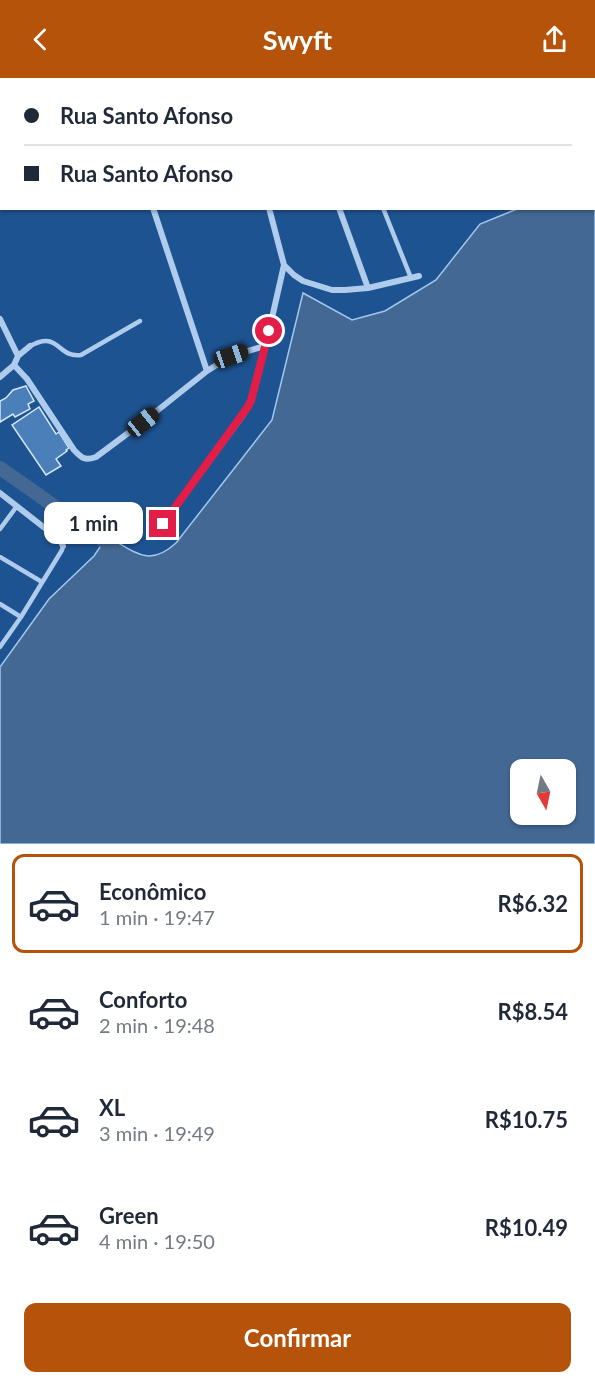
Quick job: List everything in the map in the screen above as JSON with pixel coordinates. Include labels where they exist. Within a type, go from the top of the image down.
[{"type":"street","points":[[154,210],[207,370]]},
{"type":"street","points":[[163,524],[251,401],[284,265],[270,210]]},
{"type":"street","points":[[340,210],[368,288]]},
{"type":"street","points":[[284,265],[303,281],[332,290],[368,288],[419,276]]},
{"type":"street","points":[[0,319],[18,356]]},
{"type":"street","points":[[0,377],[30,346]]},
{"type":"street","points":[[14,365],[27,380],[74,450],[88,460],[96,457],[143,422],[207,370],[231,356],[265,346]]},
{"type":"street","points":[[0,493],[60,540],[63,546]]},
{"type":"lane","points":[[384,210],[411,278]]},
{"type":"lane","points":[[30,346],[40,341],[47,341],[74,356],[81,355],[140,321]]},
{"type":"lane","points":[[0,529],[17,506]]},
{"type":"lane","points":[[0,647],[21,617],[63,546]]},
{"type":"lane","points":[[0,557],[42,582]]},
{"type":"lane","points":[[0,604],[21,617]]},
{"type":"water","points":[[515,210],[595,210],[595,844],[0,844],[0,667],[49,599],[94,556],[104,541],[110,538],[135,553],[151,556],[167,550],[176,543],[272,420],[303,293],[352,320],[385,311],[436,280],[480,224]]},
{"type":"building","points":[[26,386],[34,401],[28,404],[30,409],[15,417],[13,414],[0,422],[0,401],[13,390]]},
{"type":"building","points":[[39,407],[56,434],[59,432],[69,448],[56,459],[61,466],[46,475],[12,425]]},
{"type":"waterway","points":[[0,468],[104,541]]},
{"type":"route","points":[[163,524],[251,401],[269,331]]}]
